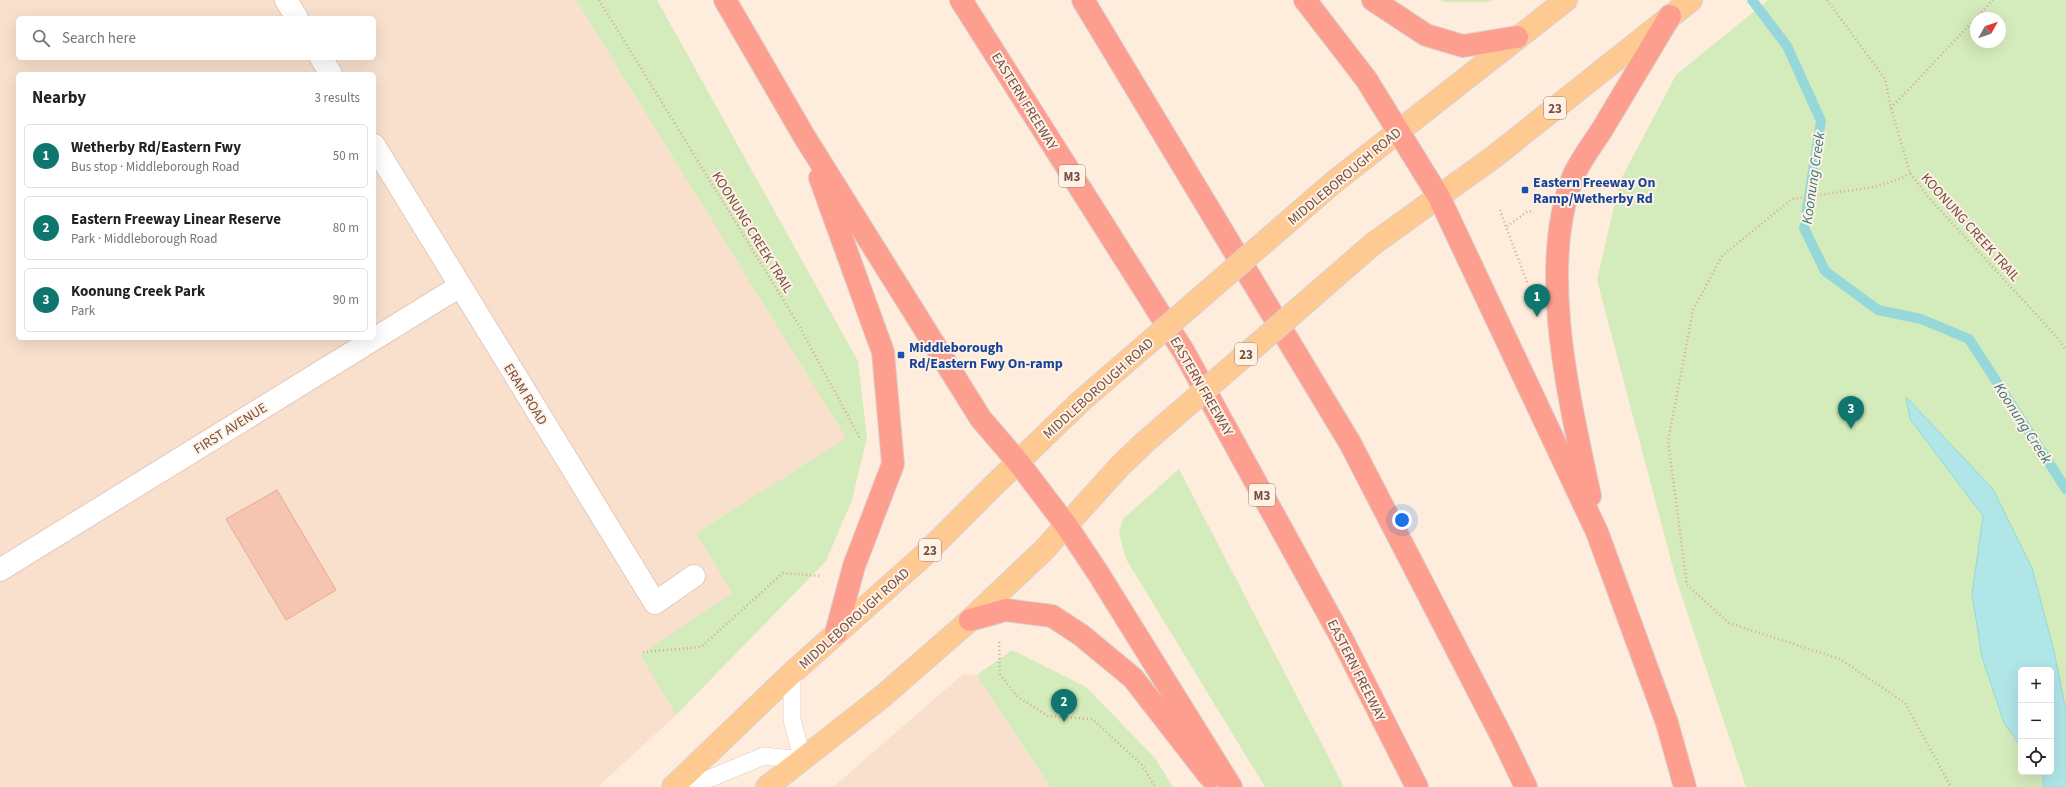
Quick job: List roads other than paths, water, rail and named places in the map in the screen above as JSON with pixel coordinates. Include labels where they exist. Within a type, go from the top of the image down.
[{"type":"highway","points":[[725,0],[804,136],[981,419],[1018,462],[1066,525],[1098,573],[1231,787]]},
{"type":"highway","name":"EASTERN FREEWAY","points":[[961,0],[1184,352],[1341,637],[1417,787]]},
{"type":"highway","points":[[1083,0],[1350,443],[1502,736],[1526,787]]},
{"type":"highway","points":[[1305,0],[1366,79],[1439,197],[1597,532],[1667,723],[1685,787]]},
{"type":"highway","points":[[1373,0],[1426,35],[1464,46],[1517,37]]},
{"type":"highway","points":[[1597,532],[1569,398],[1559,330],[1558,262],[1562,218],[1574,176],[1670,16]]},
{"type":"highway","points":[[804,136],[883,352],[893,464],[854,566],[836,633]]},
{"type":"highway","points":[[970,620],[1006,610],[1052,616],[1070,627],[1132,678],[1218,787]]},
{"type":"main road","name":"MIDDLEBOROUGH ROAD","points":[[673,787],[792,673],[922,557],[1080,402],[1334,182],[1566,0]]},
{"type":"main road","name":"23","points":[[767,787],[883,696],[970,620],[1044,550],[1120,466],[1150,438],[1373,244],[1495,156],[1691,0]]},
{"type":"street","points":[[286,0],[296,16]]},
{"type":"street","points":[[322,60],[330,72]]},
{"type":"street","name":"ERAM ROAD","points":[[376,148],[656,603],[694,576]]},
{"type":"street","name":"FIRST AVENUE","points":[[376,338],[460,286]]},
{"type":"street","name":"FIRST AVENUE","points":[[0,570],[373,340]]},
{"type":"lane","points":[[688,787],[764,756],[803,760],[792,720],[792,673]]},
{"type":"water","points":[[1906,397],[1993,489],[2032,568],[2054,651],[2066,711],[2066,787],[2043,787],[2043,778],[2041,775],[2054,775],[2054,667],[2018,667],[2018,743],[2004,723],[1982,657],[1972,594],[1983,516],[1910,419]]},
{"type":"waterway","name":"Koonung Creek","points":[[1752,0],[1787,46],[1821,121],[1804,228],[1825,271],[1878,310],[1921,319],[1969,339],[2066,489]]},
{"type":"place","name":"Eastern Freeway On Ramp/Wetherby Rd","points":[[1525,190]]},
{"type":"place","name":"Wetherby Rd/Eastern Fwy","points":[[1537,317]]},
{"type":"place","name":"Middleborough Rd/Eastern Fwy On-ramp","points":[[901,355]]},
{"type":"place","name":"Koonung Creek Park","points":[[1851,429]]},
{"type":"place","name":"Eastern Freeway Linear Reserve","points":[[1064,722]]}]
